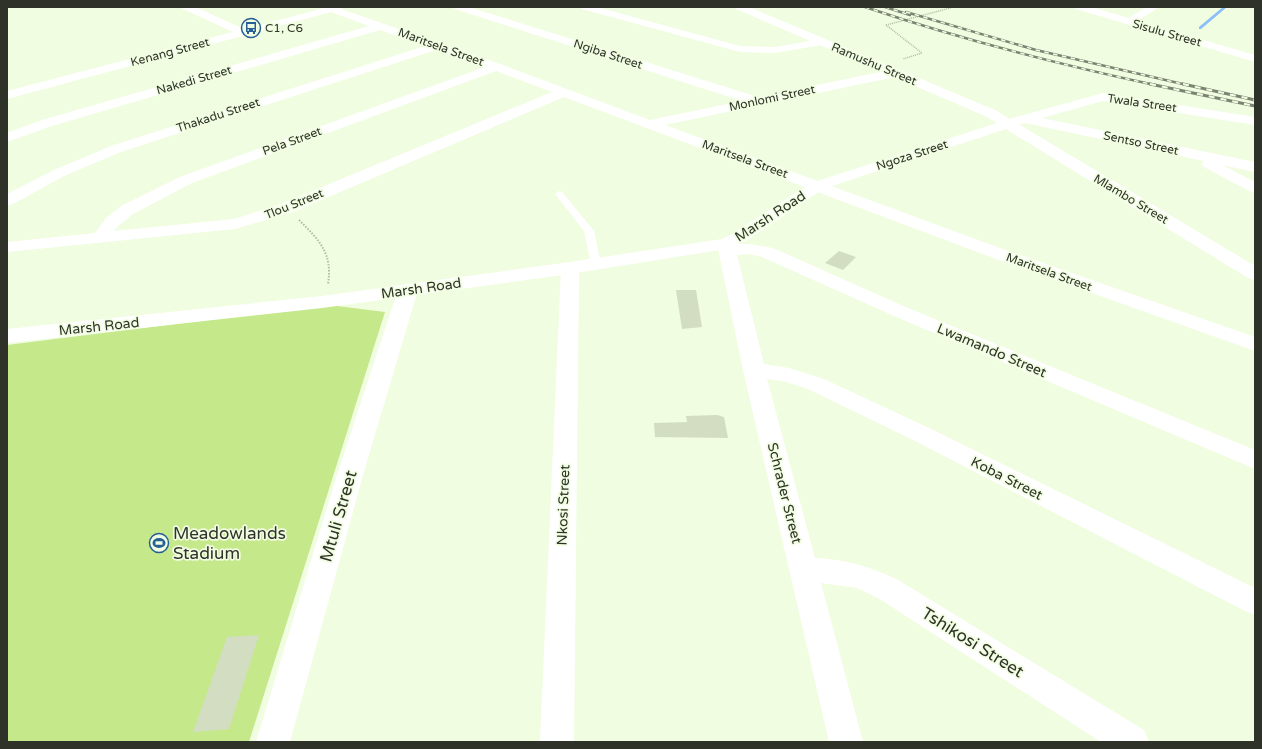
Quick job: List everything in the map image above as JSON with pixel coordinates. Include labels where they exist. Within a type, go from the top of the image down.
[{"type":"street","points":[[187,7],[244,33]]},
{"type":"street","name":"Ngiba Street","points":[[459,7],[756,101]]},
{"type":"street","points":[[586,7],[722,45],[747,50],[775,50],[822,42]]},
{"type":"street","name":"Ramushu Street","points":[[740,7],[972,105],[1007,124]]},
{"type":"street","name":"Sisulu Street","points":[[1080,7],[1249,57]]},
{"type":"street","points":[[1129,22],[1154,7]]},
{"type":"street","name":"Kenang Street","points":[[7,95],[244,33],[332,8]]},
{"type":"street","name":"Maritsela Street","points":[[332,8],[564,92],[1002,255],[1255,344]]},
{"type":"street","points":[[637,10],[668,29]]},
{"type":"street","name":"Nakedi Street","points":[[7,138],[47,123],[381,26]]},
{"type":"street","name":"Thakadu Street","points":[[7,201],[59,173],[116,149],[436,46]]},
{"type":"street","points":[[1249,57],[1255,46]]},
{"type":"street","name":"Pela Street","points":[[101,237],[112,222],[127,210],[186,180],[496,67]]},
{"type":"street","name":"Monlomi Street","points":[[649,124],[894,73]]},
{"type":"street","name":"Tlou Street","points":[[7,247],[235,224],[264,216],[287,208],[564,92]]},
{"type":"street","name":"Twala Street","points":[[1007,124],[1103,97],[1255,121]]},
{"type":"street","name":"Sentso Street","points":[[1026,119],[1255,167]]},
{"type":"street","name":"Ngoza Street","points":[[817,186],[1007,124]]},
{"type":"street","name":"Mlambo Street","points":[[1007,124],[1255,274]]},
{"type":"street","points":[[1189,153],[1255,188]]},
{"type":"street","name":"Marsh Road","points":[[7,336],[322,302],[727,247],[817,186]]},
{"type":"street","name":"Schrader Street","points":[[727,247],[754,370],[846,742]]},
{"type":"street","name":"Lwamando Street","points":[[727,247],[767,252],[901,312],[1255,460]]},
{"type":"street","name":"Nkosi Street","points":[[557,742],[570,268]]},
{"type":"street","name":"Mtuli Street","points":[[273,742],[350,475],[408,290]]},
{"type":"street","name":"Koba Street","points":[[754,370],[789,375],[816,384],[921,434],[1255,602]]},
{"type":"street","name":"Tshikosi Street","points":[[804,570],[838,571],[868,578],[888,589],[1132,742]]},
{"type":"lane","points":[[559,194],[589,231],[596,264]]},
{"type":"path","points":[[880,66],[922,54],[886,25],[954,7]]},
{"type":"path","points":[[287,208],[321,242],[327,251],[329,259],[329,279],[322,302]]},
{"type":"green space","name":"Meadowlands Stadium","points":[[329,305],[385,312],[249,742],[7,742],[7,345]]},
{"type":"building","points":[[839,251],[856,257],[843,270],[825,263]]},
{"type":"building","points":[[676,290],[696,290],[702,327],[682,329]]},
{"type":"building","points":[[717,415],[724,417],[728,438],[655,437],[654,423],[687,422],[686,416]]},
{"type":"building","points":[[259,635],[229,729],[193,732],[227,637]]},
{"type":"waterway","points":[[1200,28],[1225,7]]},
{"type":"railway","points":[[865,7],[937,30],[1009,50],[1155,85]]},
{"type":"railway","points":[[885,7],[910,15]]},
{"type":"railway","points":[[906,12],[1036,50],[1187,85]]},
{"type":"railway","points":[[1150,84],[1255,106]]},
{"type":"railway","points":[[1183,84],[1255,100]]},
{"type":"place","name":"C1, C6","points":[[251,28]]},
{"type":"place","name":"Meadowlands Stadium","points":[[159,543]]}]
